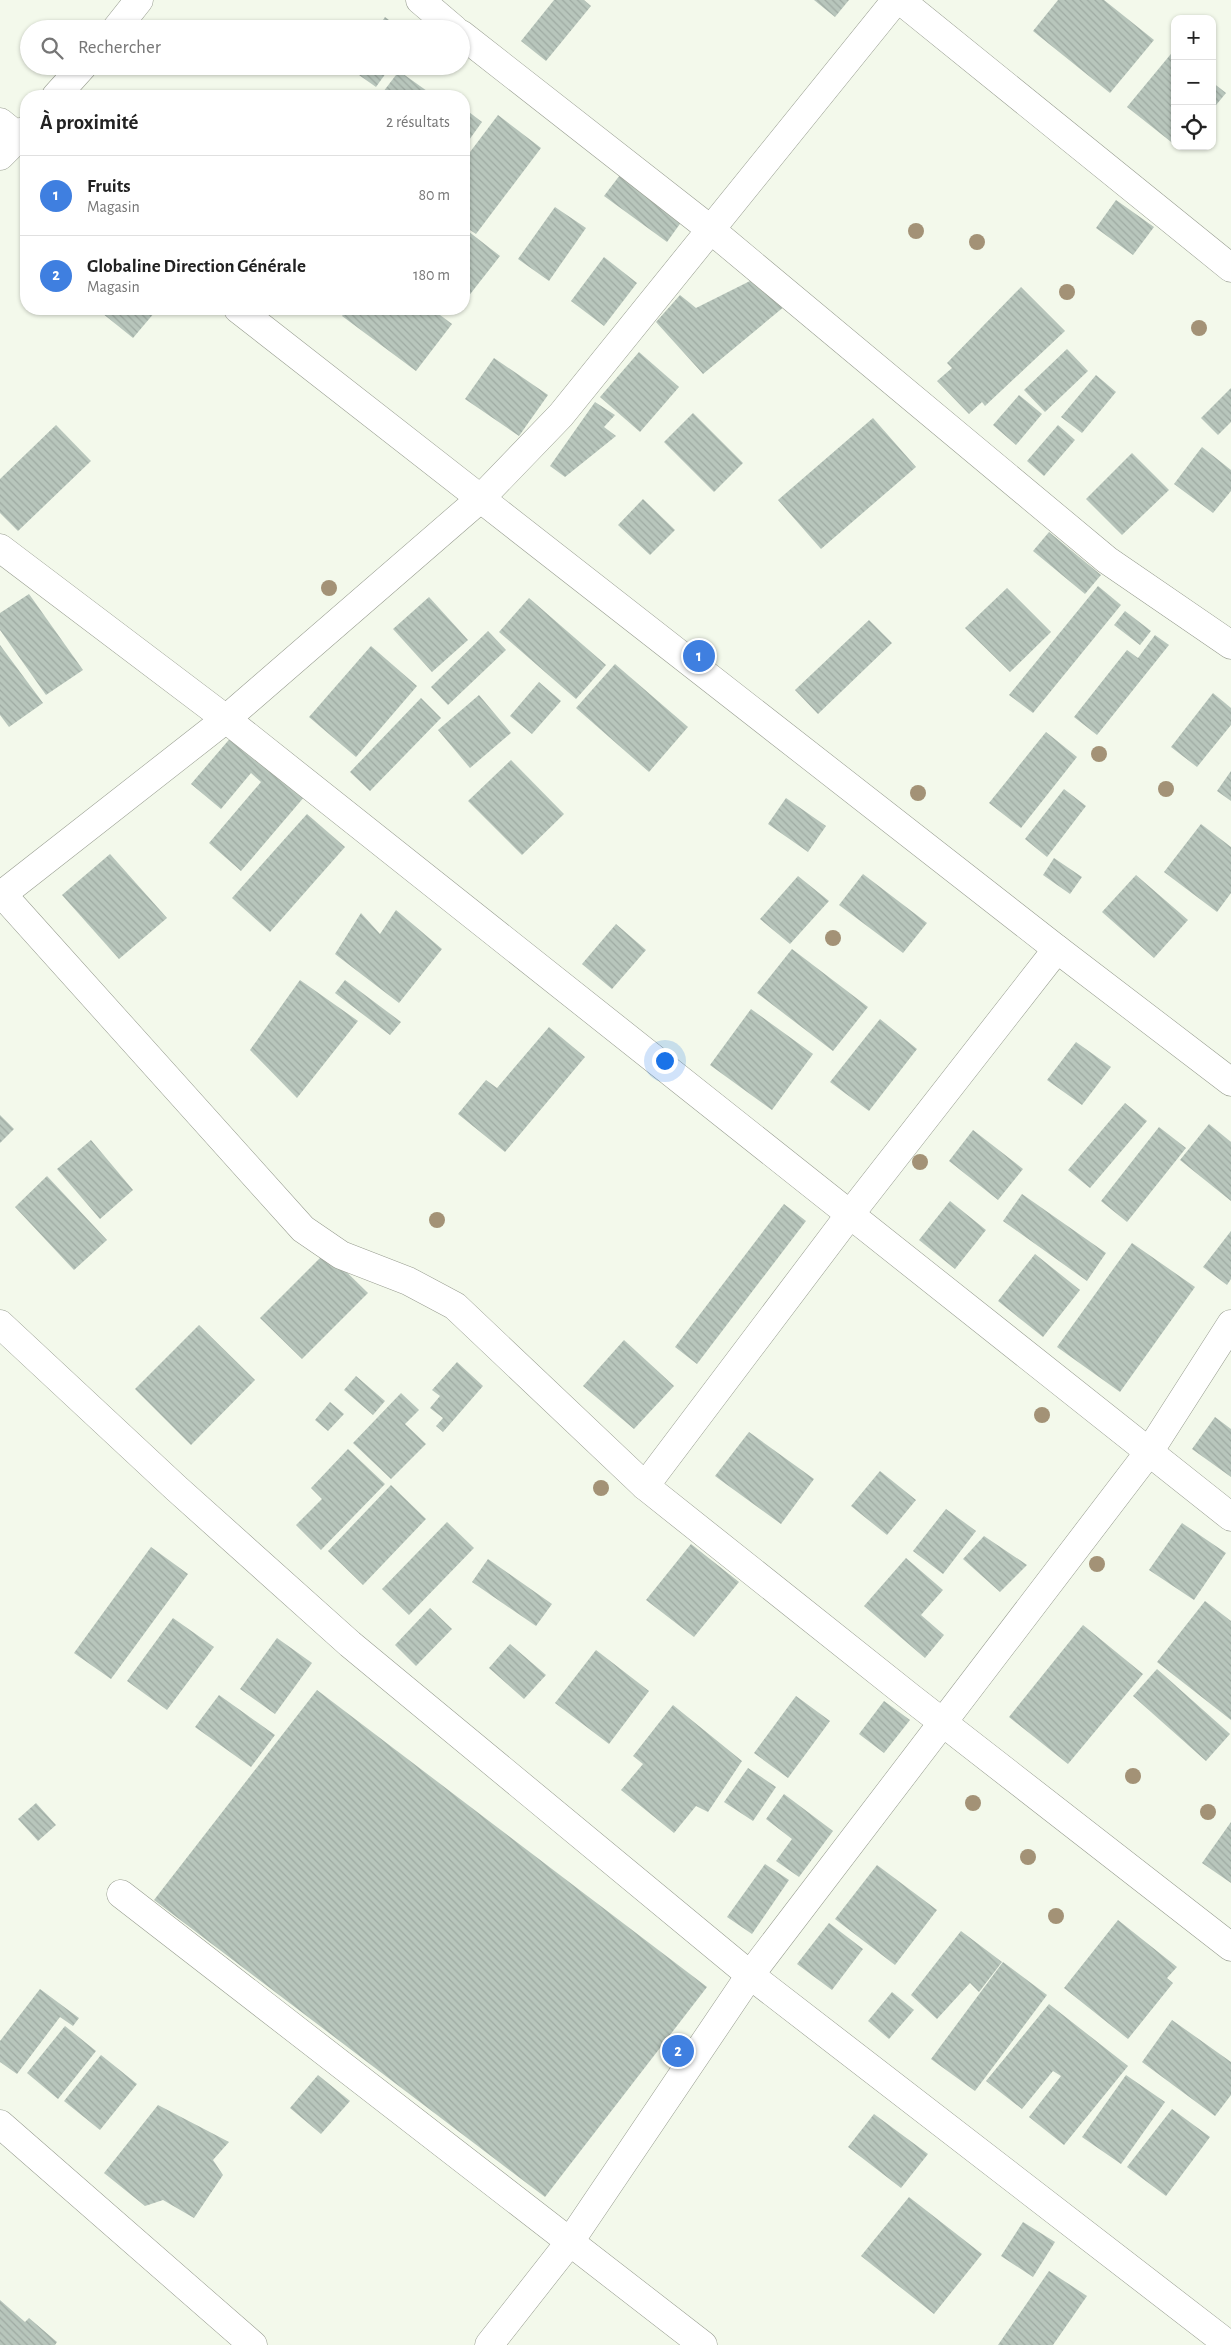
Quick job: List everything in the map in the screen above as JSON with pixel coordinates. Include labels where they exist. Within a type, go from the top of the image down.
[{"type":"main road","points":[[123,20],[139,0]]},
{"type":"main road","points":[[420,0],[443,20]]},
{"type":"main road","points":[[896,0],[561,416],[480,498],[226,718],[1,895],[304,1229],[341,1255],[408,1281],[454,1306],[645,1486],[1231,1947]]},
{"type":"main road","points":[[900,0],[1231,268]]},
{"type":"main road","points":[[470,41],[710,229],[1107,560],[1231,645]]},
{"type":"main road","points":[[61,90],[75,75]]},
{"type":"main road","points":[[0,156],[18,133]]},
{"type":"main road","points":[[246,315],[1057,949],[1231,1082]]},
{"type":"main road","points":[[0,548],[226,718],[1231,1517]]},
{"type":"main road","points":[[645,1486],[851,1213],[1057,949]]},
{"type":"main road","points":[[0,1324],[176,1488],[350,1644],[750,1976],[1229,2345]]},
{"type":"main road","points":[[489,2345],[569,2243],[750,1976],[1149,1452],[1231,1324]]},
{"type":"main road","points":[[121,1894],[703,2345]]},
{"type":"main road","points":[[0,2124],[253,2345]]},
{"type":"building","points":[[554,0],[584,0],[591,6],[546,61],[521,41]]},
{"type":"building","points":[[814,0],[849,0],[835,17]]},
{"type":"building","points":[[1058,0],[1104,0],[1154,40],[1110,93],[1033,31]]},
{"type":"building","points":[[1171,54],[1171,142],[1127,107]]},
{"type":"building","points":[[359,75],[385,75],[376,87]]},
{"type":"building","points":[[396,75],[405,75],[426,90],[385,90]]},
{"type":"building","points":[[1216,85],[1226,93],[1216,105]]},
{"type":"building","points":[[470,113],[482,122],[470,139]]},
{"type":"building","points":[[498,115],[541,148],[476,234],[470,230],[470,152]]},
{"type":"building","points":[[620,175],[682,221],[667,242],[604,196]]},
{"type":"building","points":[[1116,200],[1154,227],[1133,255],[1096,228]]},
{"type":"building","points":[[555,207],[586,228],[549,281],[518,259]]},
{"type":"building","points":[[470,233],[500,256],[470,294]]},
{"type":"building","points":[[604,257],[637,283],[604,326],[571,301]]},
{"type":"building","points":[[760,276],[791,301],[703,374],[656,322],[680,295],[696,308]]},
{"type":"building","points":[[1021,287],[1065,331],[985,406],[982,402],[969,414],[937,381],[952,368],[947,363]]},
{"type":"building","points":[[104,315],[152,315],[133,338]]},
{"type":"building","points":[[440,315],[452,324],[416,371],[342,316]]},
{"type":"building","points":[[1067,349],[1088,371],[1045,412],[1024,390]]},
{"type":"building","points":[[639,352],[679,387],[640,432],[600,397]]},
{"type":"building","points":[[494,358],[548,395],[519,436],[465,399]]},
{"type":"building","points":[[1096,375],[1116,392],[1082,433],[1061,417]]},
{"type":"building","points":[[1231,388],[1231,422],[1218,435],[1201,418]]},
{"type":"building","points":[[1019,395],[1042,414],[1016,445],[993,425]]},
{"type":"building","points":[[595,402],[615,415],[604,427],[616,436],[565,477],[550,466]]},
{"type":"building","points":[[693,413],[743,463],[714,492],[664,442]]},
{"type":"building","points":[[873,418],[916,467],[821,549],[778,500]]},
{"type":"building","points":[[56,425],[91,461],[18,531],[0,513],[0,479]]},
{"type":"building","points":[[1058,425],[1075,440],[1044,476],[1027,461]]},
{"type":"building","points":[[1202,447],[1231,470],[1231,491],[1213,513],[1174,484]]},
{"type":"building","points":[[1132,453],[1169,490],[1122,535],[1086,499]]},
{"type":"building","points":[[643,499],[675,530],[650,555],[618,525]]},
{"type":"building","points":[[1049,532],[1101,575],[1085,594],[1033,551]]},
{"type":"building","points":[[1098,586],[1121,605],[1033,713],[1009,695]]},
{"type":"building","points":[[1007,588],[1051,632],[1010,672],[965,628]]},
{"type":"building","points":[[29,594],[83,670],[46,695],[0,630],[0,613]]},
{"type":"building","points":[[429,597],[468,640],[432,672],[393,629]]},
{"type":"building","points":[[529,598],[606,665],[576,699],[499,632]]},
{"type":"building","points":[[1125,611],[1151,631],[1140,645],[1114,625]]},
{"type":"building","points":[[869,620],[892,643],[818,714],[795,690]]},
{"type":"building","points":[[488,631],[506,650],[448,705],[431,687]]},
{"type":"building","points":[[1155,635],[1169,645],[1097,735],[1074,717],[1127,650],[1138,658]]},
{"type":"building","points":[[0,645],[43,703],[9,727],[0,715]]},
{"type":"building","points":[[371,646],[417,686],[356,757],[309,717]]},
{"type":"building","points":[[615,664],[688,727],[649,772],[576,708]]},
{"type":"building","points":[[539,682],[561,701],[532,734],[510,716]]},
{"type":"building","points":[[1213,693],[1231,708],[1231,725],[1197,767],[1171,747]]},
{"type":"building","points":[[479,695],[511,733],[470,768],[438,730]]},
{"type":"building","points":[[421,698],[441,718],[370,791],[350,772]]},
{"type":"building","points":[[1046,732],[1077,757],[1021,828],[989,803]]},
{"type":"building","points":[[233,735],[305,796],[241,871],[209,843],[261,782],[251,773],[221,809],[191,784]]},
{"type":"building","points":[[511,760],[564,814],[522,855],[468,801]]},
{"type":"building","points":[[1231,771],[1231,801],[1217,791]]},
{"type":"building","points":[[1064,789],[1086,806],[1047,857],[1025,839]]},
{"type":"building","points":[[786,798],[826,826],[808,852],[768,824]]},
{"type":"building","points":[[307,814],[345,847],[270,932],[232,898]]},
{"type":"building","points":[[1201,824],[1231,847],[1231,893],[1217,912],[1164,872]]},
{"type":"building","points":[[110,854],[167,918],[119,959],[62,895]]},
{"type":"building","points":[[1054,858],[1082,877],[1070,894],[1043,875]]},
{"type":"building","points":[[863,874],[927,923],[903,953],[839,905]]},
{"type":"building","points":[[1136,875],[1188,920],[1154,958],[1102,912]]},
{"type":"building","points":[[798,876],[829,901],[790,944],[760,919]]},
{"type":"building","points":[[396,910],[442,949],[399,1003],[335,954],[361,913],[380,934]]},
{"type":"building","points":[[616,924],[646,950],[612,989],[582,964]]},
{"type":"building","points":[[792,949],[868,1007],[833,1051],[757,993]]},
{"type":"building","points":[[300,980],[358,1021],[297,1098],[250,1050]]},
{"type":"building","points":[[345,980],[401,1022],[390,1035],[335,993]]},
{"type":"building","points":[[751,1009],[813,1054],[772,1110],[710,1065]]},
{"type":"building","points":[[880,1019],[917,1049],[869,1111],[830,1082]]},
{"type":"building","points":[[549,1027],[585,1057],[505,1152],[458,1114],[486,1080],[497,1088]]},
{"type":"building","points":[[1076,1042],[1111,1067],[1082,1105],[1047,1080]]},
{"type":"building","points":[[1125,1103],[1147,1121],[1090,1188],[1068,1170]]},
{"type":"building","points":[[0,1115],[14,1129],[0,1143]]},
{"type":"building","points":[[1209,1124],[1231,1142],[1231,1201],[1180,1160]]},
{"type":"building","points":[[1159,1127],[1186,1148],[1127,1222],[1101,1201]]},
{"type":"building","points":[[973,1130],[1023,1169],[998,1200],[949,1161]]},
{"type":"building","points":[[91,1140],[133,1190],[100,1219],[57,1169]]},
{"type":"building","points":[[47,1176],[107,1240],[74,1270],[15,1207]]},
{"type":"building","points":[[1022,1194],[1106,1253],[1087,1281],[1003,1221]]},
{"type":"building","points":[[950,1201],[986,1230],[955,1269],[919,1240]]},
{"type":"building","points":[[784,1204],[806,1221],[697,1364],[675,1347]]},
{"type":"building","points":[[1231,1231],[1231,1279],[1227,1285],[1203,1267]]},
{"type":"building","points":[[1132,1243],[1195,1287],[1120,1392],[1057,1347]]},
{"type":"building","points":[[326,1252],[368,1293],[302,1359],[260,1318]]},
{"type":"building","points":[[1035,1254],[1080,1290],[1043,1337],[998,1301]]},
{"type":"building","points":[[199,1325],[255,1380],[191,1445],[135,1389]]},
{"type":"building","points":[[624,1340],[674,1386],[634,1429],[583,1386]]},
{"type":"building","points":[[457,1362],[483,1386],[443,1432],[436,1426],[443,1418],[430,1408],[440,1396],[432,1390]]},
{"type":"building","points":[[356,1376],[385,1401],[373,1415],[344,1390]]},
{"type":"building","points":[[401,1393],[419,1410],[405,1424],[426,1444],[391,1479],[353,1443]]},
{"type":"building","points":[[330,1402],[344,1414],[328,1431],[315,1420]]},
{"type":"building","points":[[1215,1417],[1231,1429],[1231,1477],[1192,1449]]},
{"type":"building","points":[[749,1432],[814,1479],[781,1524],[715,1476]]},
{"type":"building","points":[[348,1449],[385,1484],[321,1550],[296,1525],[322,1499],[311,1488]]},
{"type":"building","points":[[880,1471],[916,1500],[887,1535],[851,1506]]},
{"type":"building","points":[[391,1485],[426,1519],[363,1585],[328,1551]]},
{"type":"building","points":[[946,1509],[976,1531],[943,1574],[913,1551]]},
{"type":"building","points":[[447,1522],[474,1548],[409,1615],[382,1589]]},
{"type":"building","points":[[1182,1523],[1226,1553],[1194,1600],[1149,1570]]},
{"type":"building","points":[[984,1536],[1027,1565],[1000,1592],[963,1559]]},
{"type":"building","points":[[691,1544],[739,1582],[694,1637],[646,1600]]},
{"type":"building","points":[[151,1547],[188,1574],[111,1679],[74,1653]]},
{"type":"building","points":[[906,1558],[943,1590],[921,1615],[944,1635],[925,1658],[864,1606]]},
{"type":"building","points":[[488,1559],[552,1604],[536,1626],[472,1582]]},
{"type":"building","points":[[1205,1601],[1231,1621],[1231,1720],[1157,1662]]},
{"type":"building","points":[[430,1608],[452,1629],[416,1666],[395,1645]]},
{"type":"building","points":[[173,1618],[214,1647],[167,1710],[127,1681]]},
{"type":"building","points":[[1083,1625],[1143,1674],[1068,1764],[1009,1717]]},
{"type":"building","points":[[277,1638],[312,1663],[275,1714],[240,1689]]},
{"type":"building","points":[[510,1644],[546,1675],[524,1699],[489,1668]]},
{"type":"building","points":[[596,1650],[649,1691],[609,1744],[555,1703]]},
{"type":"building","points":[[1157,1669],[1230,1734],[1206,1761],[1133,1696]]},
{"type":"building","points":[[317,1690],[707,1987],[545,2197],[154,1900]]},
{"type":"building","points":[[219,1695],[275,1735],[251,1767],[195,1727]]},
{"type":"building","points":[[796,1696],[830,1721],[788,1778],[754,1753]]},
{"type":"building","points":[[884,1701],[910,1720],[884,1753],[859,1734]]},
{"type":"building","points":[[673,1705],[742,1761],[708,1812],[696,1806],[674,1833],[621,1790],[643,1764],[633,1756]]},
{"type":"building","points":[[748,1768],[776,1787],[753,1821],[724,1802]]},
{"type":"building","points":[[784,1794],[833,1831],[799,1877],[776,1861],[792,1839],[766,1819]]},
{"type":"building","points":[[36,1803],[56,1825],[38,1841],[18,1819]]},
{"type":"building","points":[[1231,1822],[1231,1883],[1202,1863]]},
{"type":"building","points":[[765,1864],[789,1880],[752,1934],[727,1917]]},
{"type":"building","points":[[877,1865],[937,1910],[895,1965],[835,1919]]},
{"type":"building","points":[[1118,1920],[1177,1967],[1167,1978],[1173,1983],[1128,2039],[1064,1988]]},
{"type":"building","points":[[829,1923],[863,1949],[832,1990],[797,1964]]},
{"type":"building","points":[[961,1931],[1002,1962],[979,1992],[970,1983],[937,2019],[911,1995]]},
{"type":"building","points":[[1003,1962],[1047,1995],[975,2091],[931,2059]]},
{"type":"building","points":[[40,1989],[79,2018],[73,2026],[60,2017],[17,2074],[0,2062],[0,2041]]},
{"type":"building","points":[[892,1992],[914,2010],[889,2039],[868,2021]]},
{"type":"building","points":[[1049,2004],[1128,2066],[1064,2145],[1029,2117],[1061,2076],[1053,2071],[1022,2109],[986,2081]]},
{"type":"building","points":[[1172,2020],[1231,2062],[1231,2095],[1215,2116],[1142,2062]]},
{"type":"building","points":[[65,2026],[96,2051],[58,2099],[27,2073]]},
{"type":"building","points":[[101,2055],[137,2084],[100,2130],[64,2101]]},
{"type":"building","points":[[318,2075],[350,2101],[321,2134],[290,2108]]},
{"type":"building","points":[[1126,2075],[1165,2102],[1121,2164],[1082,2137]]},
{"type":"building","points":[[158,2105],[229,2142],[213,2160],[223,2175],[194,2218],[163,2200],[145,2206],[104,2173]]},
{"type":"building","points":[[1172,2109],[1210,2137],[1166,2196],[1127,2167]]},
{"type":"building","points":[[874,2114],[928,2154],[901,2188],[848,2147]]},
{"type":"building","points":[[909,2197],[982,2254],[934,2314],[861,2256]]},
{"type":"building","points":[[1023,2222],[1055,2242],[1033,2277],[1001,2256]]},
{"type":"building","points":[[1049,2271],[1087,2296],[1053,2345],[998,2345]]},
{"type":"building","points":[[0,2300],[25,2322],[29,2318],[57,2342],[55,2345],[0,2345]]},
{"type":"place","name":"Fruits","points":[[699,656]]},
{"type":"place","name":"Globaline Direction Générale","points":[[678,2051]]}]
